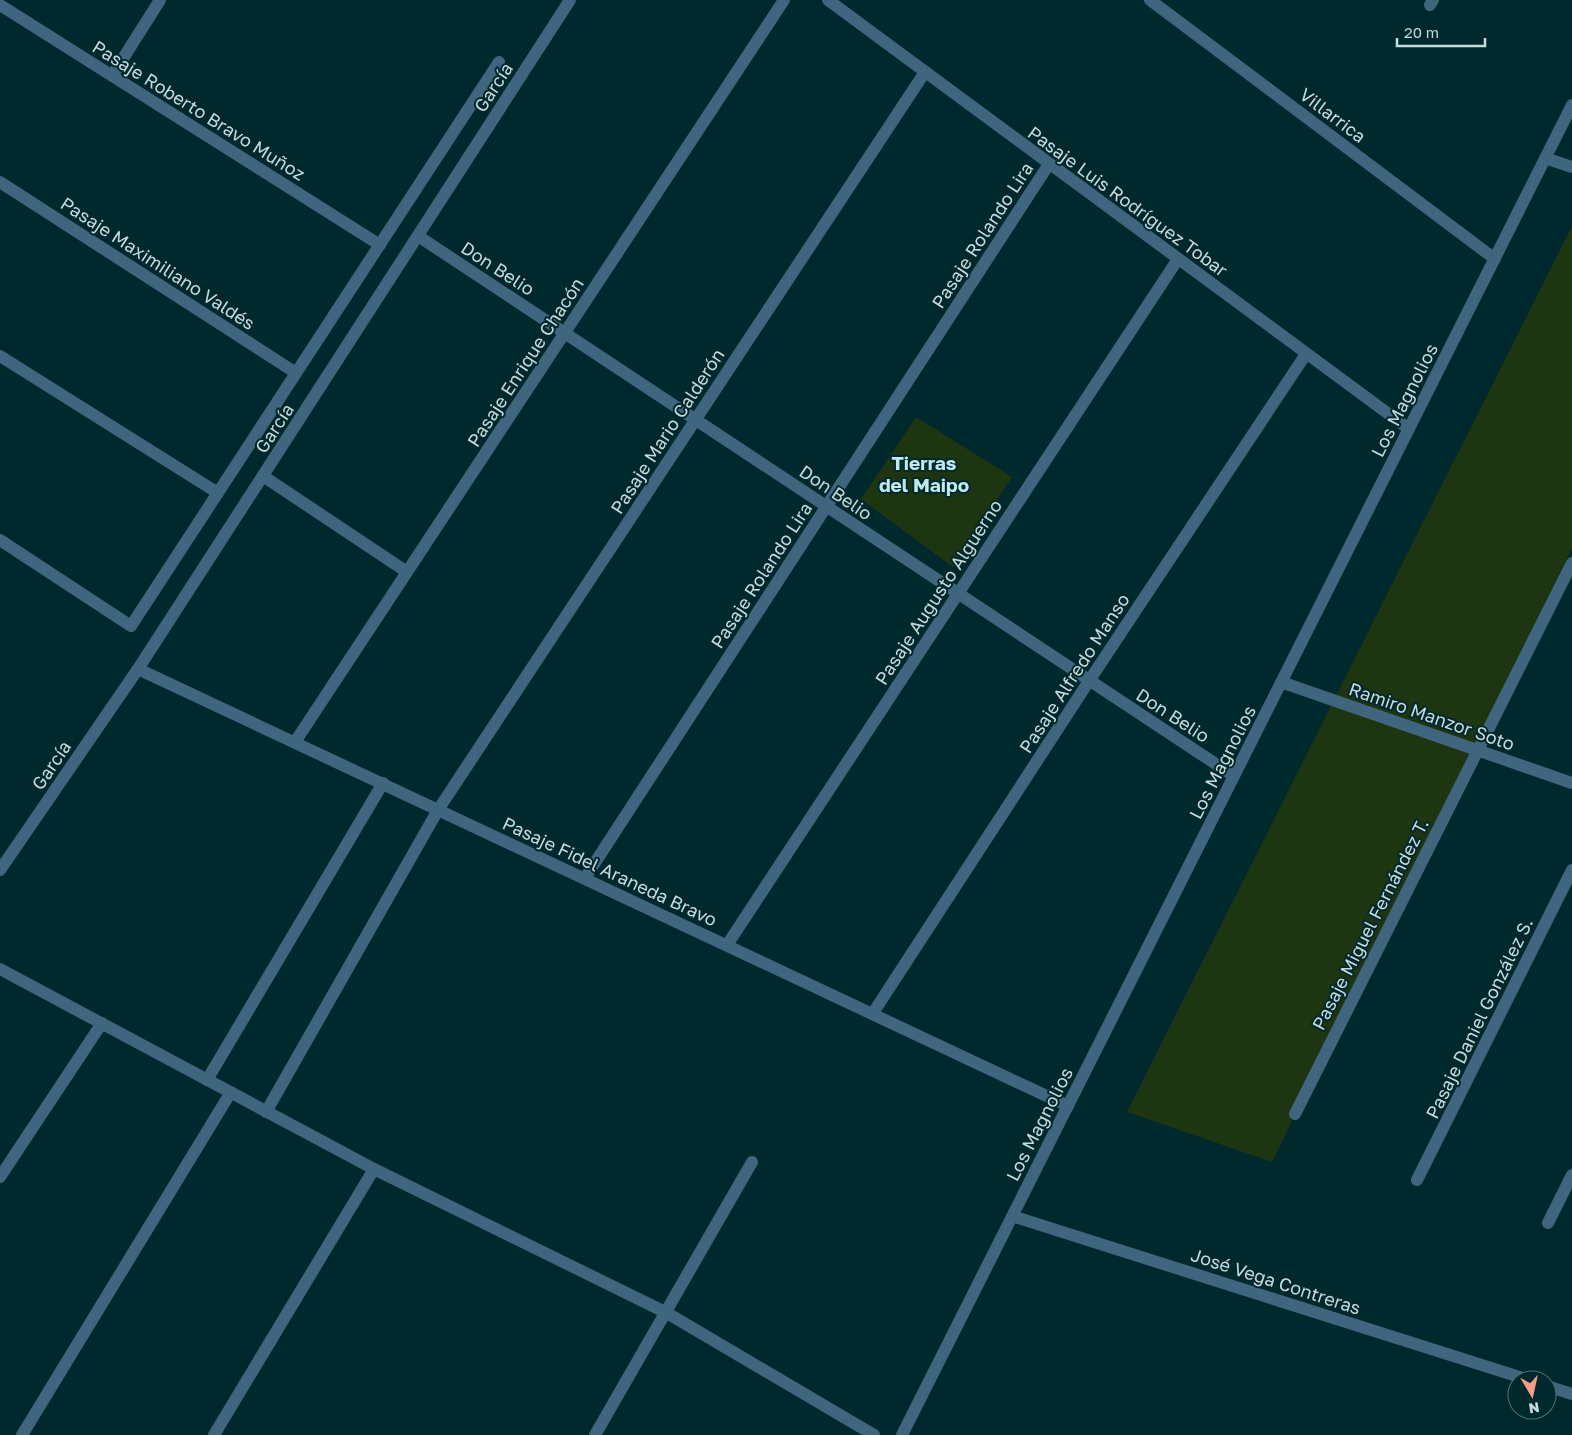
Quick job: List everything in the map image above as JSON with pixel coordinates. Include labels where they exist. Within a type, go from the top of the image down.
[{"type":"street","points":[[112,76],[160,0]]},
{"type":"street","name":"García","points":[[0,870],[138,669],[570,0]]},
{"type":"street","name":"Pasaje Enrique Chacón","points":[[295,742],[784,0]]},
{"type":"street","name":"Pasaje Luis Rodríguez Tobar","points":[[828,0],[1409,429]]},
{"type":"street","name":"Villarrica","points":[[1150,0],[1494,259]]},
{"type":"street","name":"Pasaje Roberto Bravo Muñoz","points":[[0,5],[380,245]]},
{"type":"street","name":"García","points":[[0,540],[132,626],[499,62]]},
{"type":"street","name":"Pasaje Mario Calderón","points":[[266,1112],[438,810],[925,72]]},
{"type":"street","name":"Los Magnolios","points":[[902,1435],[1572,104]]},
{"type":"street","points":[[1545,158],[1572,168]]},
{"type":"street","name":"Pasaje Rolando Lira","points":[[585,878],[1050,164]]},
{"type":"street","name":"Pasaje Maximiliano Valdés","points":[[0,182],[296,373]]},
{"type":"street","name":"Don Belio","points":[[418,236],[1234,776]]},
{"type":"street","name":"Pasaje Augusto Alguerno","points":[[727,945],[1178,259]]},
{"type":"street","name":"Pasaje Alfredo Manso","points":[[874,1014],[1089,681],[1306,354]]},
{"type":"street","points":[[0,356],[218,493]]},
{"type":"street","points":[[263,476],[407,572]]},
{"type":"street","name":"Pasaje Miguel Fernández T.","points":[[1295,1114],[1572,563]]},
{"type":"street","name":"Pasaje Fidel Araneda Bravo","points":[[138,669],[1068,1106]]},
{"type":"street","name":"Ramiro Manzor Soto","points":[[1281,682],[1572,783]]},
{"type":"street","points":[[207,1080],[383,784]]},
{"type":"street","name":"Pasaje Daniel González S.","points":[[1418,1180],[1572,870]]},
{"type":"street","points":[[0,969],[374,1169],[667,1313],[874,1435]]},
{"type":"street","points":[[0,1177],[102,1023]]},
{"type":"street","points":[[22,1435],[231,1092]]},
{"type":"street","points":[[595,1435],[667,1313],[752,1162]]},
{"type":"street","points":[[214,1435],[374,1169]]},
{"type":"street","points":[[1548,1223],[1572,1175]]},
{"type":"street","name":"José Vega Contreras","points":[[1012,1216],[1507,1373]]},
{"type":"street","points":[[1557,1389],[1572,1394]]},
{"type":"green space","points":[[1572,226],[1572,548],[1272,1162],[1127,1112]]},
{"type":"green space","points":[[916,417],[1012,477],[953,567],[861,499]]},
{"type":"district","name":"Tierras del Maipo","points":[[924,473]]}]
